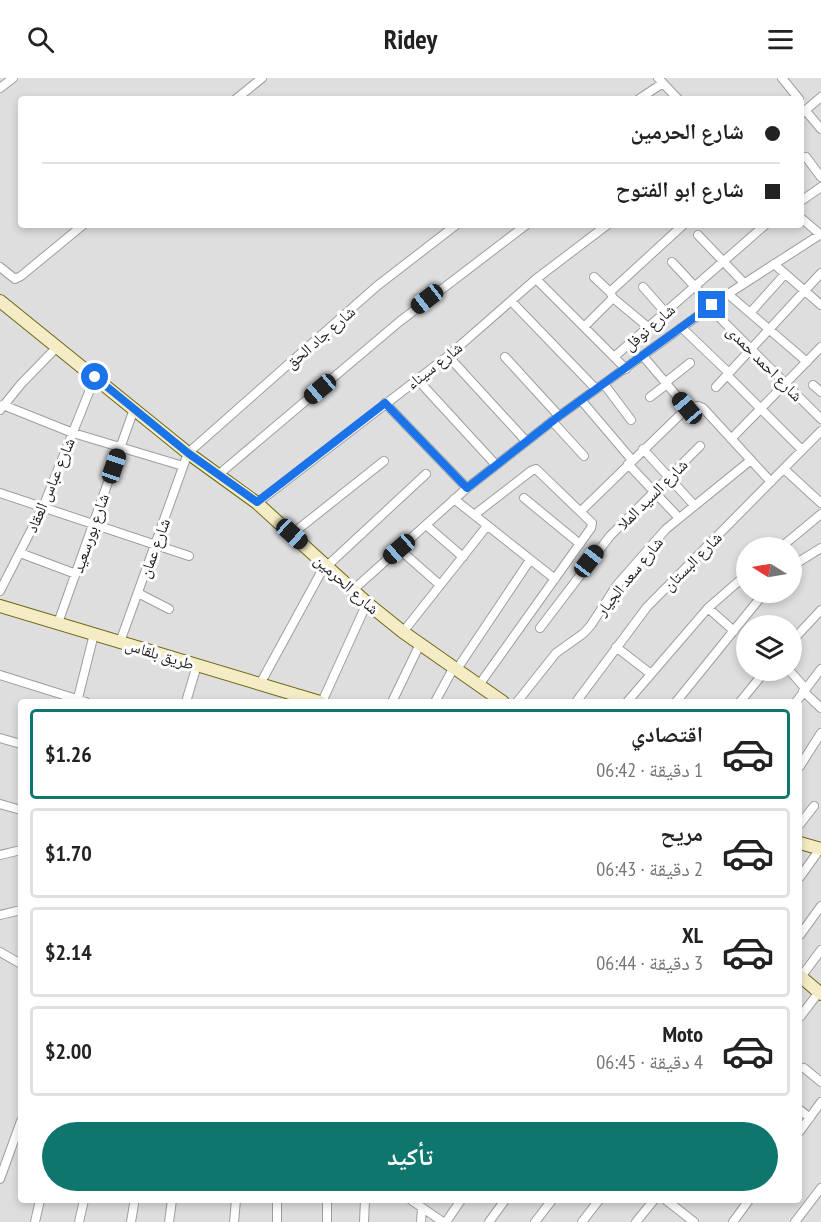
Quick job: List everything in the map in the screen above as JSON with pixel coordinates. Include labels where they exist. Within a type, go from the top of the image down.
[{"type":"street","points":[[0,88],[13,78]]},
{"type":"street","points":[[240,96],[262,78]]},
{"type":"street","points":[[782,78],[795,96]]},
{"type":"street","points":[[642,96],[661,80],[675,96]]},
{"type":"street","points":[[804,106],[821,97]]},
{"type":"street","points":[[804,108],[821,129]]},
{"type":"street","points":[[806,157],[821,177]]},
{"type":"street","points":[[804,199],[821,187]]},
{"type":"street","points":[[353,590],[454,499],[556,418],[728,294],[821,235],[804,221]]},
{"type":"street","points":[[0,267],[15,279],[79,228]]},
{"type":"street","name":"شارع جاد الحق","points":[[188,453],[377,286],[452,228]]},
{"type":"street","points":[[218,475],[399,322],[522,228]]},
{"type":"street","name":"شارع سيناء","points":[[257,502],[448,356],[536,279],[603,228]]},
{"type":"street","points":[[584,327],[612,295],[680,228]]},
{"type":"street","name":"شارع نوفل","points":[[614,357],[723,261],[754,229]]},
{"type":"street","points":[[698,235],[744,283]]},
{"type":"street","name":"شارع احمد حمدى","points":[[672,262],[751,349],[821,419]]},
{"type":"street","points":[[774,264],[821,305]]},
{"type":"street","points":[[716,387],[821,273]]},
{"type":"street","points":[[750,313],[785,274]]},
{"type":"street","points":[[594,277],[648,327]]},
{"type":"street","points":[[536,279],[626,369]]},
{"type":"street","points":[[643,287],[665,312]]},
{"type":"street","points":[[728,294],[807,362]]},
{"type":"street","name":"شارع الحرمين","points":[[0,301],[188,453],[257,502],[326,566],[403,632],[499,699]]},
{"type":"street","points":[[511,301],[631,420]]},
{"type":"street","points":[[682,328],[802,450]]},
{"type":"street","points":[[57,347],[2,408],[73,433],[183,466]]},
{"type":"street","points":[[731,439],[821,347]]},
{"type":"street","points":[[448,356],[526,441]]},
{"type":"street","points":[[643,356],[687,408]]},
{"type":"street","points":[[505,357],[556,418],[584,456]]},
{"type":"street","points":[[650,397],[690,363]]},
{"type":"street","name":"شارع عباس العقاد","points":[[0,591],[43,507],[95,377]]},
{"type":"street","points":[[417,379],[495,465]]},
{"type":"street","points":[[813,385],[821,392]]},
{"type":"street","points":[[581,400],[654,492],[679,518]]},
{"type":"street","points":[[385,403],[467,488]]},
{"type":"street","points":[[581,511],[687,408],[698,406],[703,408],[771,482]]},
{"type":"street","name":"شارع بورسعيد","points":[[58,623],[134,409]]},
{"type":"street","name":"شارع البستان","points":[[578,699],[653,601],[821,430]]},
{"type":"street","name":"شارع السيد الملا","points":[[540,628],[604,542],[700,446]]},
{"type":"street","points":[[643,449],[694,505]]},
{"type":"street","name":"شارع عمان","points":[[120,642],[188,453]]},
{"type":"street","name":"شارع سعد الجيار","points":[[519,699],[556,653],[584,633],[591,625],[617,585],[641,556],[679,518],[751,460]]},
{"type":"street","points":[[292,534],[384,461]]},
{"type":"street","points":[[784,469],[818,500],[821,489]]},
{"type":"street","points":[[474,515],[531,471],[539,470],[592,523],[479,685]]},
{"type":"street","points":[[260,684],[326,566],[426,474]]},
{"type":"street","points":[[0,493],[189,556]]},
{"type":"street","points":[[524,498],[580,543]]},
{"type":"street","points":[[454,499],[555,579]]},
{"type":"street","points":[[793,537],[821,514]]},
{"type":"street","points":[[426,525],[463,557]]},
{"type":"street","points":[[403,632],[487,526]]},
{"type":"street","points":[[802,560],[821,548]]},
{"type":"street","points":[[399,549],[440,585]]},
{"type":"street","points":[[20,553],[76,574]]},
{"type":"street","points":[[437,699],[455,668],[530,560]]},
{"type":"street","points":[[630,699],[708,608],[736,584]]},
{"type":"street","points":[[138,593],[169,609]]},
{"type":"street","points":[[322,699],[368,603]]},
{"type":"street","points":[[678,699],[756,603]]},
{"type":"street","name":"طريق بلقاس","points":[[0,606],[260,684],[289,698]]},
{"type":"street","points":[[708,608],[734,631]]},
{"type":"street","points":[[802,630],[821,610]]},
{"type":"street","points":[[80,699],[94,634]]},
{"type":"street","points":[[393,699],[420,644]]},
{"type":"street","points":[[616,647],[651,674]]},
{"type":"street","points":[[187,699],[197,665]]},
{"type":"street","points":[[798,699],[821,669]]},
{"type":"street","points":[[0,675],[74,699]]},
{"type":"street","points":[[742,699],[757,681]]},
{"type":"street","points":[[797,681],[821,708]]},
{"type":"street","points":[[802,763],[821,733]]},
{"type":"street","points":[[0,738],[18,743]]},
{"type":"street","points":[[0,804],[18,809]]},
{"type":"street","points":[[802,821],[814,806]]},
{"type":"street","points":[[802,844],[821,849],[802,874]]},
{"type":"street","points":[[0,855],[18,851]]},
{"type":"street","points":[[802,932],[821,906]]},
{"type":"street","points":[[0,915],[18,911]]},
{"type":"street","points":[[802,977],[821,950]]},
{"type":"street","points":[[0,952],[18,962]]},
{"type":"street","points":[[802,979],[820,993],[802,1015]]},
{"type":"street","points":[[804,1068],[821,1082]]},
{"type":"street","points":[[802,1128],[821,1102]]},
{"type":"street","points":[[802,1112],[810,1118]]},
{"type":"street","points":[[0,1179],[18,1129]]},
{"type":"street","points":[[795,1222],[821,1188]]},
{"type":"street","points":[[35,1222],[39,1203]]},
{"type":"street","points":[[79,1222],[83,1203]]},
{"type":"street","points":[[131,1222],[134,1203]]},
{"type":"street","points":[[169,1222],[172,1203]]},
{"type":"street","points":[[234,1222],[236,1203]]},
{"type":"street","points":[[277,1203],[277,1222]]},
{"type":"street","points":[[327,1203],[327,1222]]},
{"type":"street","points":[[364,1222],[365,1203]]},
{"type":"street","points":[[415,1203],[444,1222],[459,1203]]},
{"type":"street","points":[[489,1222],[504,1203]]},
{"type":"street","points":[[535,1222],[550,1203]]},
{"type":"street","points":[[582,1222],[597,1203]]},
{"type":"street","points":[[636,1222],[652,1203]]},
{"type":"street","points":[[670,1203],[694,1222]]},
{"type":"street","points":[[733,1222],[747,1203]]},
{"type":"street","points":[[421,1222],[422,1208]]},
{"type":"shaded area","points":[[0,78],[821,78],[821,1222],[0,1222]]},
{"type":"route","points":[[95,377],[188,453],[257,502],[385,403],[467,488],[559,416],[712,305]]}]
